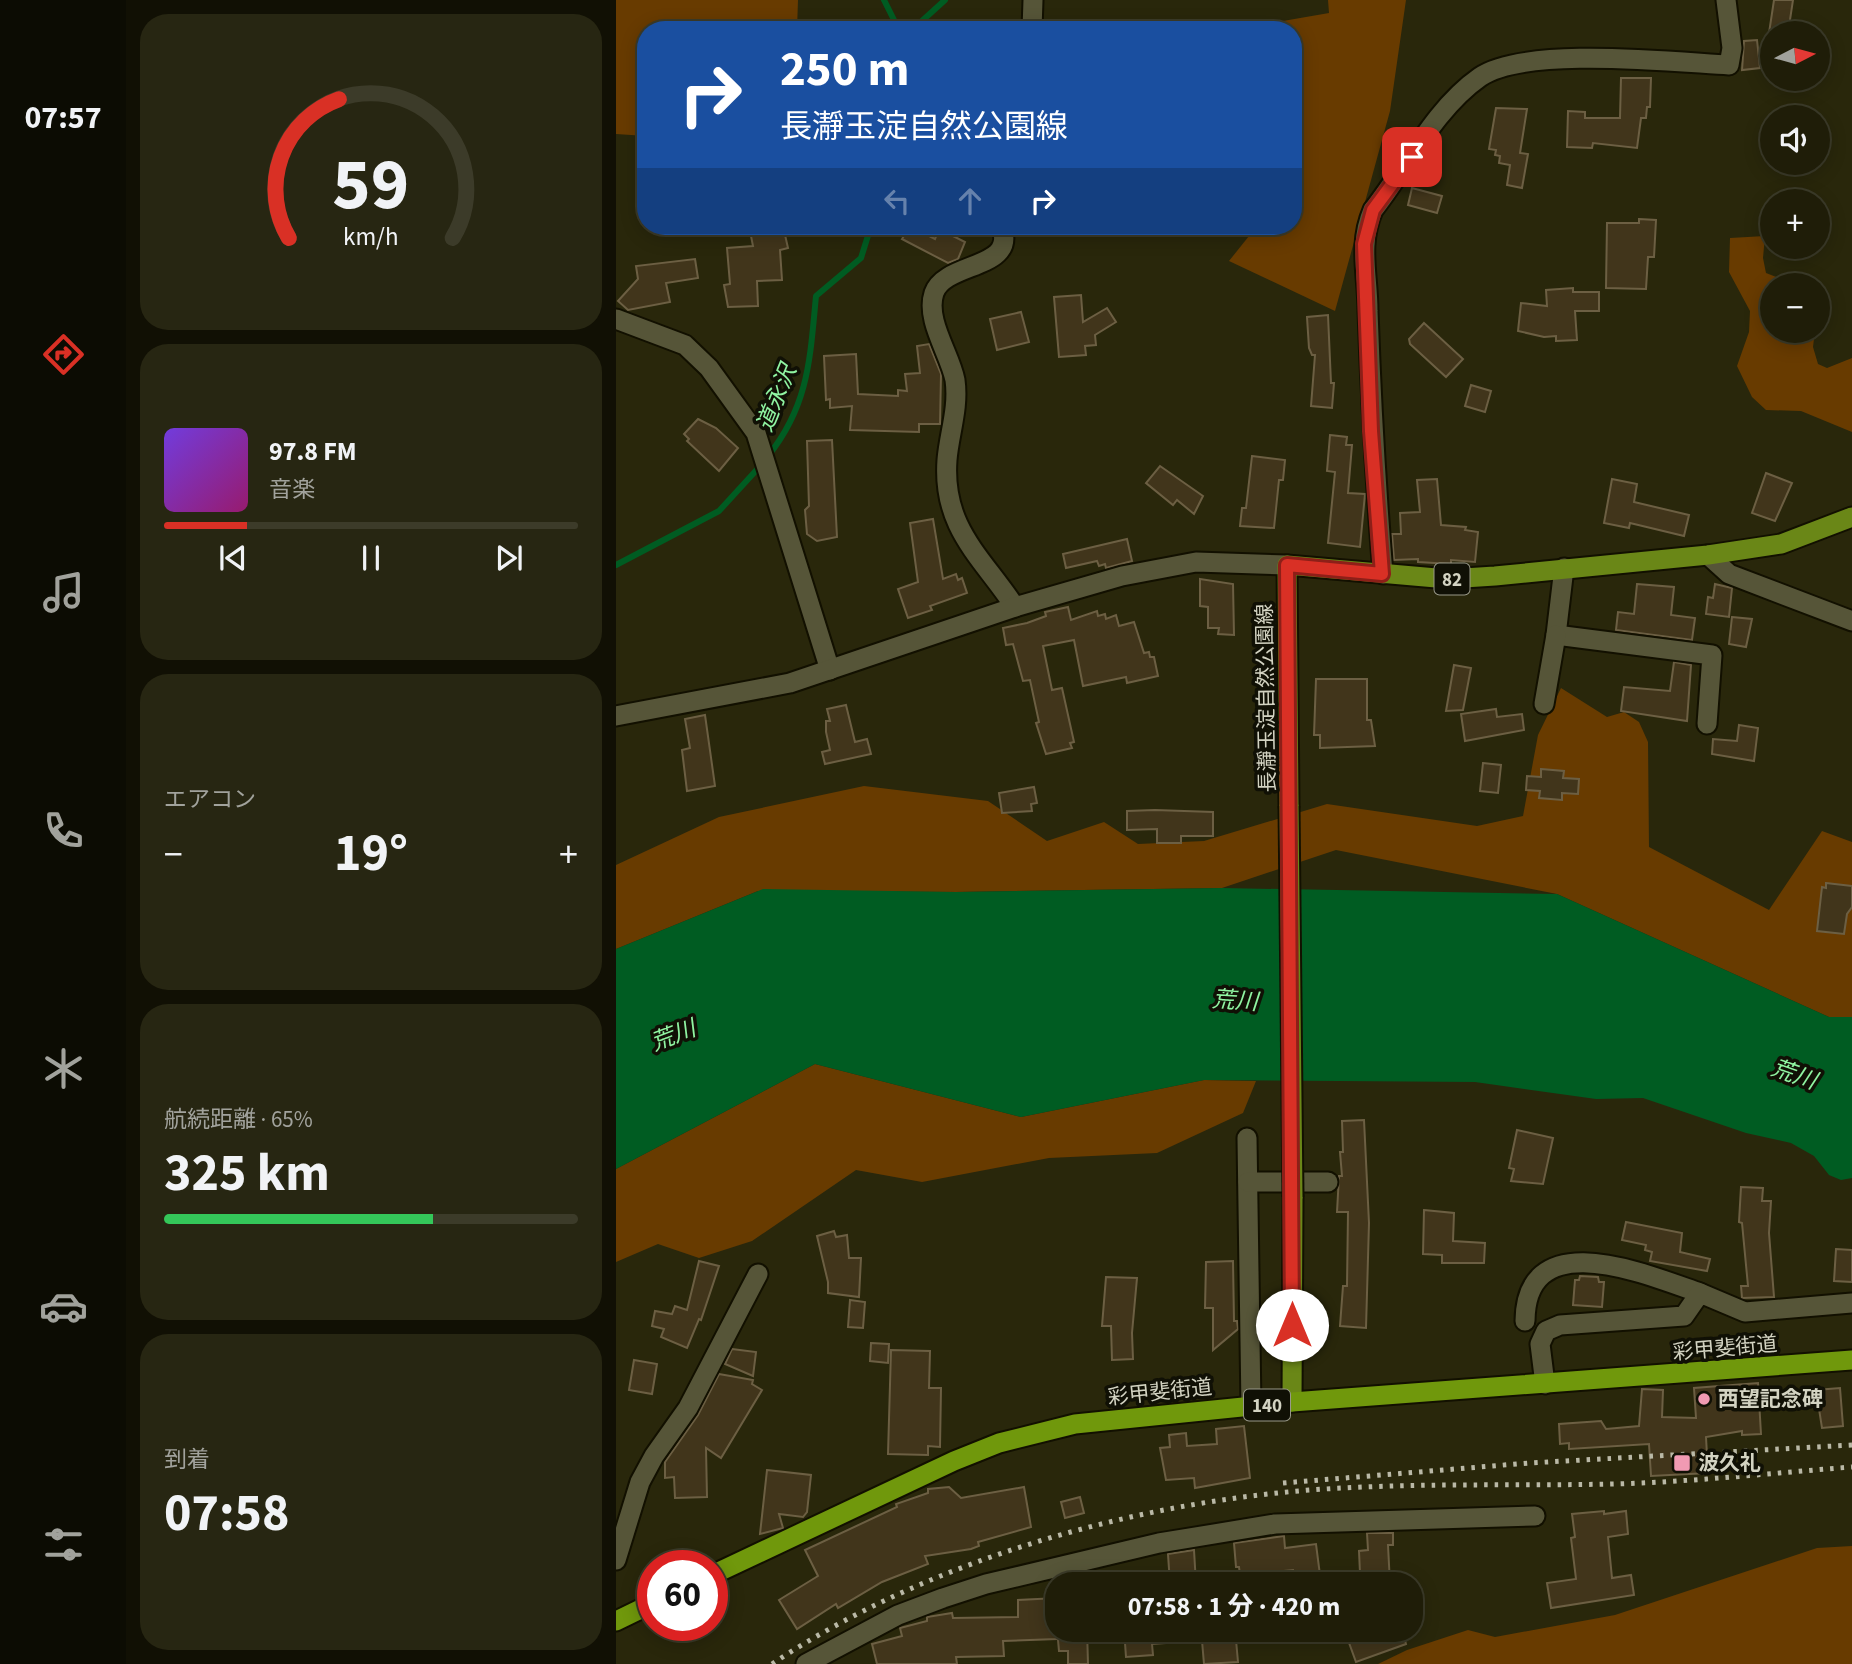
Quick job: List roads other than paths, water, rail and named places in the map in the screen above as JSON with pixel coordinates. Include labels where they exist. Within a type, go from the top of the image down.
[{"type":"highway","name":"彩甲斐街道","points":[[728,1567],[954,1461],[999,1443],[1074,1424],[1292,1402],[1852,1360]]},
{"type":"highway","points":[[616,1620],[637,1610]]},
{"type":"main road","name":"82","points":[[1287,565],[1448,579],[1708,555],[1782,544],[1852,516]]},
{"type":"main road","name":"長瀞玉淀自然公園線","points":[[1287,565],[1293,1197],[1292,1402]]},
{"type":"street","points":[[1032,21],[1033,0]]},
{"type":"street","points":[[1382,574],[1371,431],[1368,300],[1363,265],[1367,224],[1373,210],[1425,136],[1463,92],[1481,77],[1503,65],[1566,60],[1623,58],[1730,65],[1732,48],[1726,0]]},
{"type":"street","points":[[1004,235],[1002,249],[989,260],[948,276],[934,292],[932,312],[955,383],[956,401],[947,462],[960,532],[1015,607]]},
{"type":"street","points":[[616,319],[685,345],[709,368],[756,433],[830,670]]},
{"type":"street","points":[[1708,555],[1729,574],[1852,621]]},
{"type":"street","points":[[616,716],[790,683],[1015,607],[1122,576],[1196,562],[1287,565]]},
{"type":"street","points":[[1544,704],[1564,568]]},
{"type":"street","points":[[1556,635],[1712,654],[1707,724]]},
{"type":"street","points":[[1247,1138],[1251,1406]]},
{"type":"street","points":[[1248,1182],[1328,1182]]},
{"type":"street","points":[[1525,1321],[1525,1305],[1534,1280],[1559,1263],[1578,1262],[1638,1272],[1745,1312],[1852,1303]]},
{"type":"street","points":[[616,1560],[640,1482],[653,1456],[688,1408],[758,1274]]},
{"type":"street","points":[[1545,1384],[1540,1344],[1546,1331],[1560,1325],[1684,1316],[1700,1293]]},
{"type":"street","points":[[806,1664],[898,1615],[943,1598],[986,1584],[1171,1540],[1275,1524],[1535,1516]]},
{"type":"water","name":"荒川","points":[[1222,888],[1557,894],[1829,1017],[1852,1017],[1852,1178],[1841,1180],[1829,1175],[1814,1156],[1791,1143],[1746,1133],[1643,1098],[1596,1099],[1475,1082],[1204,1080],[1021,1117],[815,1064],[616,1169],[616,949],[763,889],[956,892]]},
{"type":"waterway","points":[[884,0],[894,21]]},
{"type":"waterway","name":"道永沢","points":[[922,21],[945,0]]},
{"type":"waterway","name":"道永沢","points":[[768,456],[782,437],[800,399],[809,360],[816,296],[861,258],[868,235]]},
{"type":"waterway","name":"道永沢","points":[[616,565],[719,511],[762,464]]},
{"type":"railway","points":[[1283,1483],[1529,1463],[1852,1445]]},
{"type":"railway","points":[[772,1664],[835,1626],[902,1593],[972,1564],[1046,1539],[1120,1519],[1195,1504],[1343,1488],[1642,1483],[1852,1467]]},
{"type":"place","name":"西望記念碑","points":[[1704,1399]]},
{"type":"place","name":"波久礼","points":[[1682,1463]]}]
